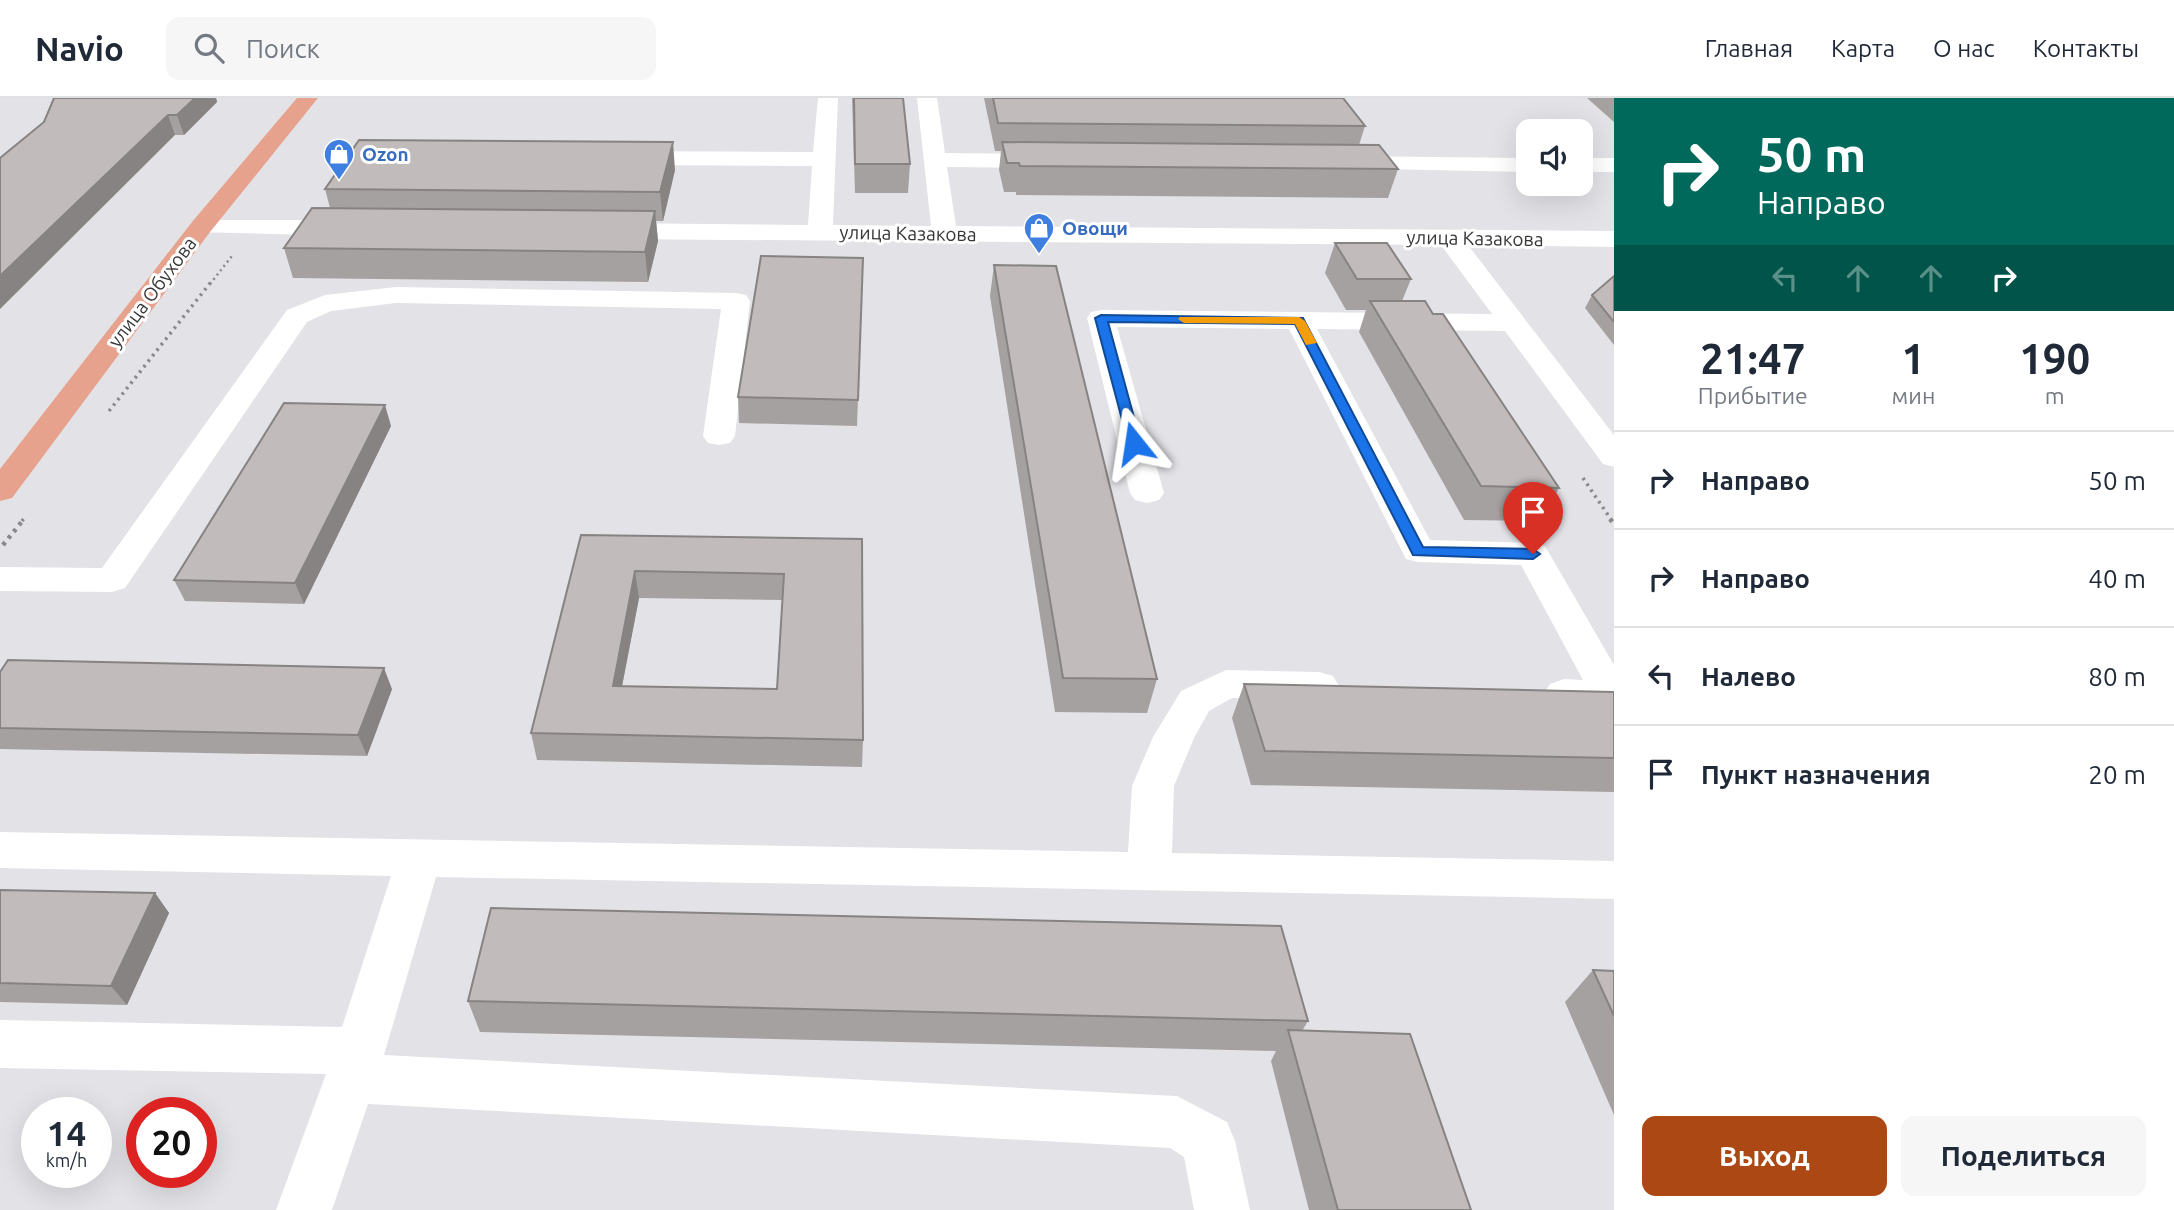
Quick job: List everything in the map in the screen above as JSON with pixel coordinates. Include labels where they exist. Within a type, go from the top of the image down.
[{"type":"main road","name":"улица Обухова","points":[[0,491],[201,227],[308,98]]},
{"type":"street","points":[[820,232],[828,98]]},
{"type":"street","points":[[927,98],[944,234]]},
{"type":"street","points":[[606,158],[824,159]]},
{"type":"street","points":[[935,160],[1073,161]]},
{"type":"street","points":[[1321,163],[1516,164]]},
{"type":"street","points":[[1593,165],[1614,165]]},
{"type":"street","points":[[201,227],[379,229]]},
{"type":"street","name":"улица Казакова","points":[[585,230],[1614,239]]},
{"type":"street","points":[[1449,238],[1614,457]]},
{"type":"street","points":[[0,579],[111,580],[297,316],[325,303],[396,295],[736,301],[719,436]]},
{"type":"street","points":[[1147,493],[1101,318],[1514,323]]},
{"type":"street","points":[[1299,321],[1418,551],[1533,554],[1611,695],[1529,692]]},
{"type":"street","points":[[1149,872],[1153,786],[1174,737],[1195,701],[1226,684],[1350,687]]},
{"type":"street","points":[[0,850],[1614,880]]},
{"type":"street","points":[[304,1210],[355,1065],[419,859]]},
{"type":"street","points":[[0,1044],[355,1065],[1177,1122],[1208,1141],[1222,1210]]},
{"type":"path","points":[[102,420],[254,228]]},
{"type":"path","points":[[0,549],[34,506]]},
{"type":"building","points":[[54,98],[195,98],[177,115],[168,115],[0,276],[0,158],[44,122]]},
{"type":"building","points":[[854,98],[903,98],[910,164],[855,164]]},
{"type":"building","points":[[993,98],[1343,98],[1365,126],[998,123]]},
{"type":"building","points":[[359,140],[673,142],[660,192],[325,189]]},
{"type":"building","points":[[1002,142],[1379,145],[1398,169],[1020,166],[1019,163],[1007,163]]},
{"type":"building","points":[[312,208],[655,211],[645,252],[284,248]]},
{"type":"building","points":[[1335,243],[1387,243],[1411,279],[1357,279]]},
{"type":"building","points":[[761,256],[863,258],[858,400],[738,397]]},
{"type":"building","points":[[994,265],[1056,266],[1157,679],[1063,678]]},
{"type":"building","points":[[1614,276],[1614,322],[1592,295]]},
{"type":"building","points":[[1370,301],[1425,301],[1433,314],[1443,314],[1559,488],[1481,486]]},
{"type":"building","points":[[284,403],[385,405],[295,583],[174,580]]},
{"type":"building","points":[[581,535],[862,539],[863,740],[531,733]],"holes":[[[635,571],[784,574],[777,689],[613,686]]]},
{"type":"building","points":[[8,660],[384,668],[358,735],[0,728],[0,672]]},
{"type":"building","points":[[1244,684],[1614,692],[1614,758],[1265,751]]},
{"type":"building","points":[[0,890],[155,893],[111,986],[0,983]]},
{"type":"building","points":[[491,908],[1281,926],[1308,1021],[468,1001]]},
{"type":"building","points":[[1593,970],[1614,971],[1614,1016]]},
{"type":"building","points":[[1288,1030],[1410,1034],[1471,1210],[1338,1210]]},
{"type":"slow traffic","points":[[1184,319],[1299,321],[1311,343]]},
{"type":"place","name":"Ozon","points":[[339,181]]},
{"type":"place","name":"Овощи","points":[[1039,255]]},
{"type":"route","points":[[1134,443],[1101,318],[1299,321],[1418,551],[1533,554]]}]
